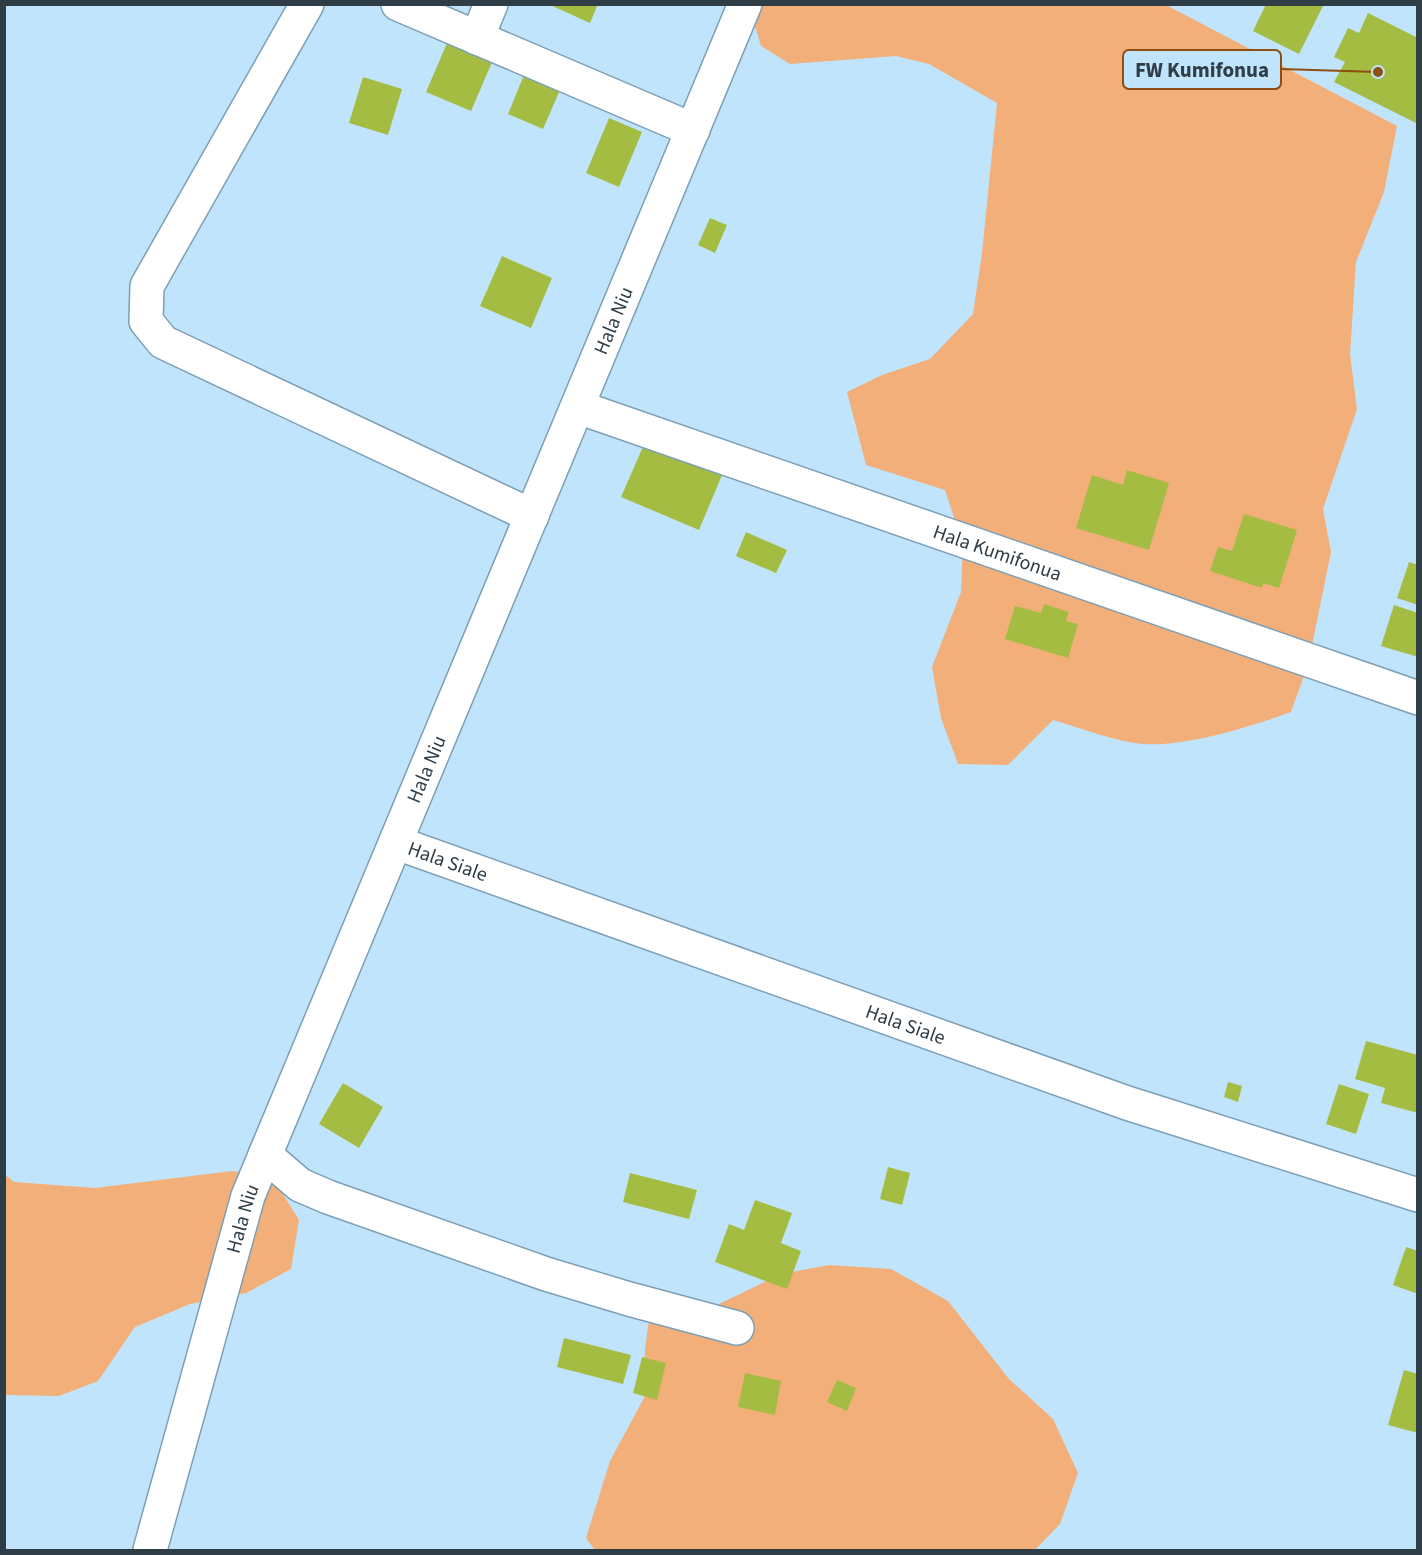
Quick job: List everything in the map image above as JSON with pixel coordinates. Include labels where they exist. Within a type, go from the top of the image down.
[{"type":"street","points":[[307,4],[147,286],[146,321],[163,342],[532,516]]},
{"type":"street","points":[[398,4],[693,130]]},
{"type":"street","points":[[477,38],[491,4]]},
{"type":"street","name":"Hala Niu","points":[[150,1551],[249,1196],[745,4]]},
{"type":"street","name":"Hala Kumifonua","points":[[578,407],[1418,698]]},
{"type":"street","name":"Hala Siale","points":[[397,843],[1127,1103],[1418,1195]]},
{"type":"street","points":[[266,1155],[300,1185],[328,1197],[546,1274],[737,1328]]},
{"type":"shaded area","points":[[757,4],[1166,5],[1397,126],[1384,192],[1356,262],[1350,354],[1357,409],[1323,509],[1331,552],[1308,665],[1291,712],[1213,736],[1151,744],[1134,743],[1053,720],[1008,765],[958,764],[941,718],[932,667],[961,592],[963,545],[945,490],[866,465],[847,392],[882,375],[930,359],[973,314],[982,253],[997,103],[929,64],[896,56],[790,64],[761,46],[753,19]]},
{"type":"shaded area","points":[[232,1171],[273,1178],[299,1220],[291,1269],[246,1293],[190,1304],[135,1327],[98,1381],[59,1396],[5,1395],[4,1174],[14,1182],[95,1188]]},
{"type":"shaded area","points":[[829,1265],[891,1269],[948,1301],[1009,1379],[1053,1419],[1078,1473],[1060,1524],[1035,1550],[595,1550],[586,1538],[610,1461],[644,1398],[645,1349],[650,1313],[715,1306],[781,1274]]},
{"type":"building","points":[[548,4],[598,4],[590,23]]},
{"type":"building","points":[[1266,4],[1324,4],[1299,54],[1253,31]]},
{"type":"building","points":[[1368,13],[1418,38],[1418,124],[1334,82],[1345,62],[1334,57],[1348,28],[1359,33]]},
{"type":"building","points":[[448,41],[493,60],[471,111],[426,92]]},
{"type":"building","points":[[524,75],[560,90],[543,129],[508,114]]},
{"type":"building","points":[[363,77],[402,89],[388,135],[349,123]]},
{"type":"building","points":[[609,118],[642,132],[619,187],[586,173]]},
{"type":"building","points":[[710,218],[727,225],[715,253],[698,245]]},
{"type":"building","points":[[502,256],[552,278],[531,328],[480,306]]},
{"type":"building","points":[[645,442],[722,475],[699,530],[621,497]]},
{"type":"building","points":[[1127,470],[1169,483],[1149,550],[1076,528],[1092,475],[1123,485]]},
{"type":"building","points":[[1244,514],[1297,530],[1279,588],[1263,583],[1262,588],[1210,571],[1218,547],[1232,551]]},
{"type":"building","points":[[746,532],[787,550],[776,573],[736,556]]},
{"type":"building","points":[[1409,562],[1418,565],[1418,605],[1397,598]]},
{"type":"building","points":[[1044,604],[1069,612],[1066,621],[1078,624],[1068,658],[1005,639],[1015,606],[1041,613]]},
{"type":"building","points":[[1394,605],[1418,613],[1418,657],[1381,646]]},
{"type":"building","points":[[1366,1041],[1418,1055],[1418,1113],[1381,1103],[1385,1088],[1355,1079]]},
{"type":"building","points":[[1228,1082],[1242,1086],[1238,1102],[1224,1097]]},
{"type":"building","points":[[343,1083],[383,1107],[359,1148],[319,1124]]},
{"type":"building","points":[[1339,1084],[1369,1094],[1356,1134],[1326,1124]]},
{"type":"building","points":[[888,1167],[910,1173],[902,1205],[880,1199]]},
{"type":"building","points":[[630,1173],[697,1190],[689,1219],[623,1202]]},
{"type":"building","points":[[755,1200],[792,1213],[781,1243],[801,1251],[787,1289],[715,1262],[729,1224],[744,1230]]},
{"type":"building","points":[[1406,1247],[1418,1251],[1418,1294],[1393,1285]]},
{"type":"building","points":[[564,1338],[631,1355],[623,1384],[557,1367]]},
{"type":"building","points":[[642,1357],[666,1363],[657,1400],[633,1393]]},
{"type":"building","points":[[1404,1370],[1418,1374],[1418,1433],[1388,1425]]},
{"type":"building","points":[[745,1373],[781,1381],[775,1415],[738,1407]]},
{"type":"building","points":[[837,1380],[856,1388],[847,1411],[827,1402]]},
{"type":"place","name":"FW Kumifonua","points":[[1378,72]]}]
